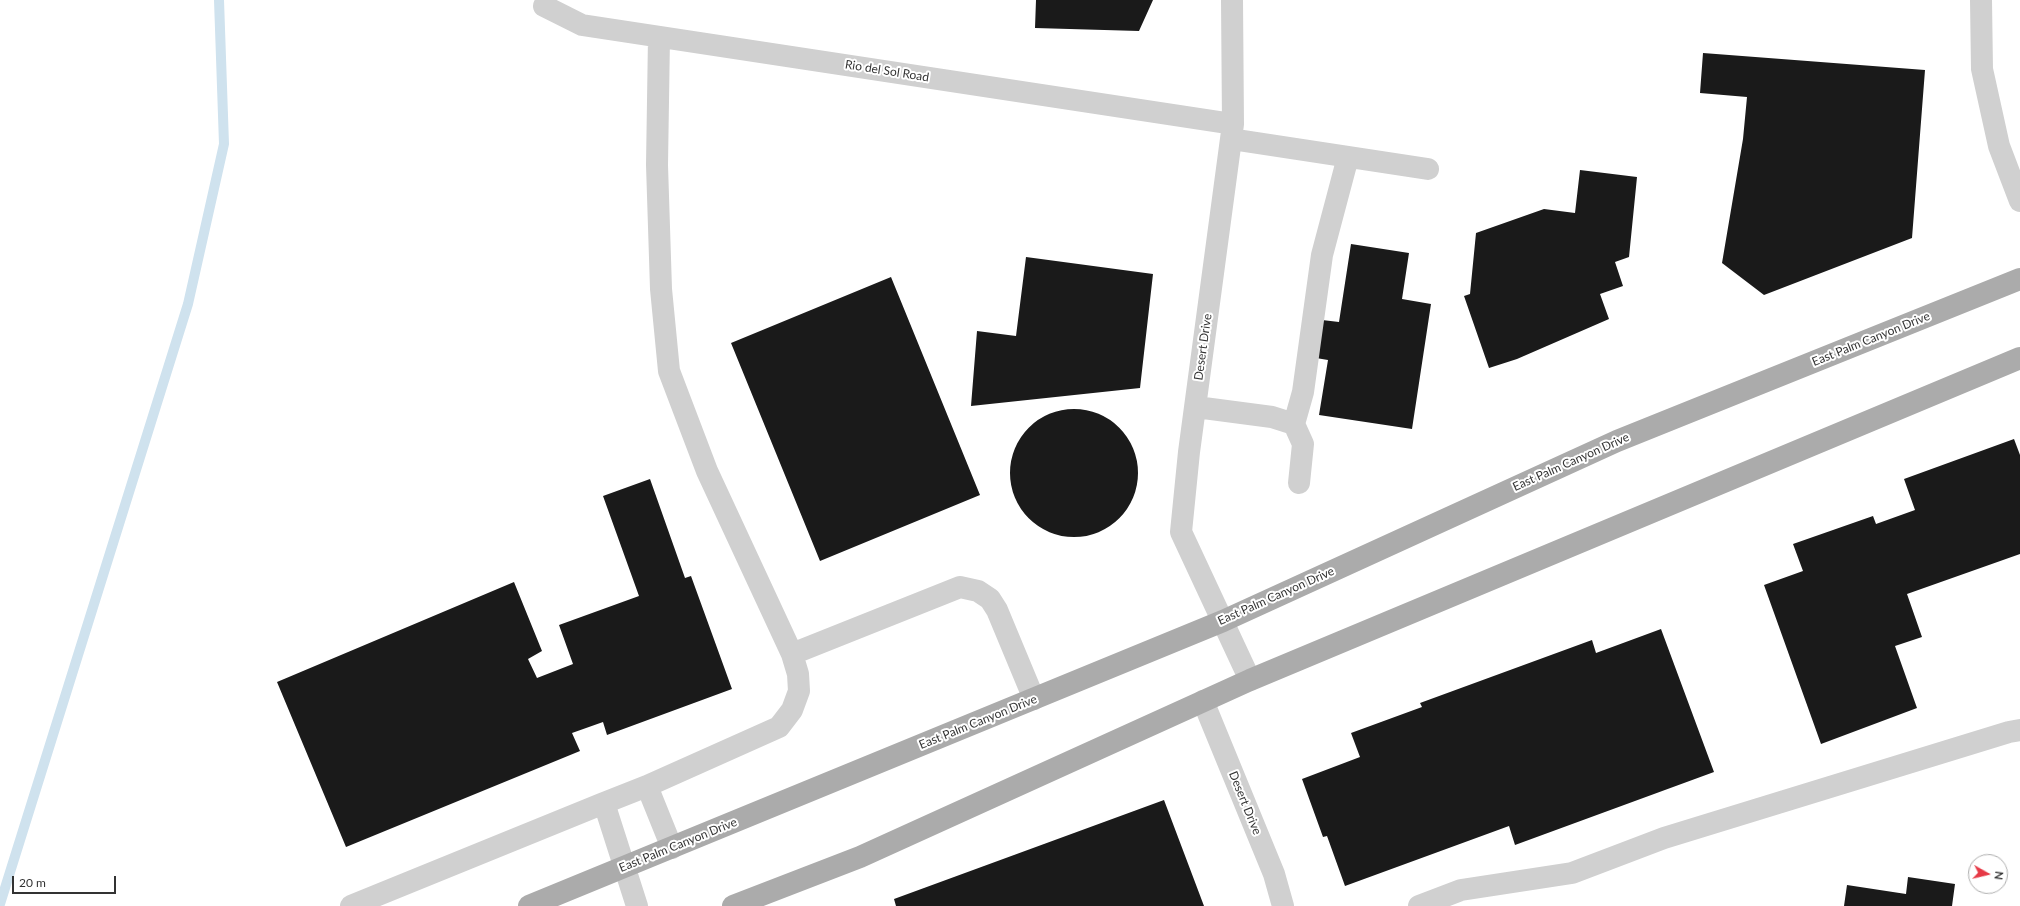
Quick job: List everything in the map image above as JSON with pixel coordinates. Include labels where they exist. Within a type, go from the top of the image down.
[{"type":"main road","name":"East Palm Canyon Drive","points":[[529,906],[1223,621],[1617,441],[2020,279]]},
{"type":"main road","points":[[733,906],[860,857],[1250,680],[2020,358]]},
{"type":"street","name":"Desert Drive","points":[[1232,0],[1232,131],[1181,532],[1250,680]]},
{"type":"street","points":[[1981,0],[1982,69],[1999,146],[2020,201]]},
{"type":"street","name":"Rio del Sol Road","points":[[544,6],[582,25],[1232,131],[1348,157],[1428,169]]},
{"type":"street","points":[[351,906],[647,786],[779,727],[792,710],[799,692],[798,674],[792,654],[707,471],[669,371],[661,289],[657,165],[660,37]]},
{"type":"street","points":[[1299,483],[1303,444],[1294,424],[1303,392],[1322,255],[1348,157]]},
{"type":"street","points":[[1196,407],[1272,417],[1294,424]]},
{"type":"street","points":[[792,654],[960,586],[978,590],[990,599],[997,610],[1034,699]]},
{"type":"street","name":"Desert Drive","points":[[1203,701],[1274,874],[1283,906]]},
{"type":"street","points":[[1419,906],[1461,890],[1572,873],[1664,838],[2009,732],[2020,730]]},
{"type":"street","points":[[647,786],[672,848]]},
{"type":"street","points":[[604,803],[638,906]]},
{"type":"building","points":[[1036,0],[1153,0],[1139,31],[1035,28]]},
{"type":"building","points":[[1703,53],[1925,70],[1912,238],[1764,295],[1722,263],[1743,139],[1747,97],[1700,93]]},
{"type":"building","points":[[1580,170],[1637,177],[1629,257],[1615,262],[1623,286],[1600,294],[1609,319],[1517,359],[1489,368],[1464,296],[1470,294],[1476,233],[1544,209],[1575,213]]},
{"type":"building","points":[[1351,244],[1409,253],[1402,299],[1431,304],[1412,429],[1319,415],[1328,360],[1316,358],[1322,320],[1339,322]]},
{"type":"building","points":[[1026,257],[1153,274],[1140,388],[971,406],[977,331],[1016,336]]},
{"type":"building","points":[[891,277],[980,495],[820,561],[731,343]]},
{"type":"building","points":[[1074,409],[1098,414],[1119,428],[1133,449],[1138,473],[1133,497],[1119,518],[1098,532],[1074,537],[1050,532],[1029,518],[1015,497],[1010,473],[1015,449],[1029,428],[1050,414]]},
{"type":"building","points":[[2014,439],[2020,455],[2020,554],[1907,594],[1922,637],[1895,646],[1917,708],[1821,744],[1764,585],[1803,571],[1793,544],[1873,516],[1876,524],[1915,510],[1904,479]]},
{"type":"building","points":[[650,479],[685,578],[691,576],[732,689],[607,735],[603,722],[572,733],[580,751],[346,847],[277,682],[514,582],[542,651],[528,659],[537,678],[573,664],[559,625],[639,596],[603,496]]},
{"type":"building","points":[[1661,629],[1714,772],[1515,845],[1509,826],[1345,886],[1327,836],[1323,837],[1302,779],[1360,757],[1351,733],[1422,707],[1420,703],[1592,640],[1596,653]]},
{"type":"building","points":[[1164,800],[1204,906],[896,906],[894,899]]},
{"type":"building","points":[[1908,877],[1955,884],[1952,906],[1844,906],[1847,885],[1906,894]]},
{"type":"waterway","points":[[0,904],[188,304],[224,144],[219,0]]}]
